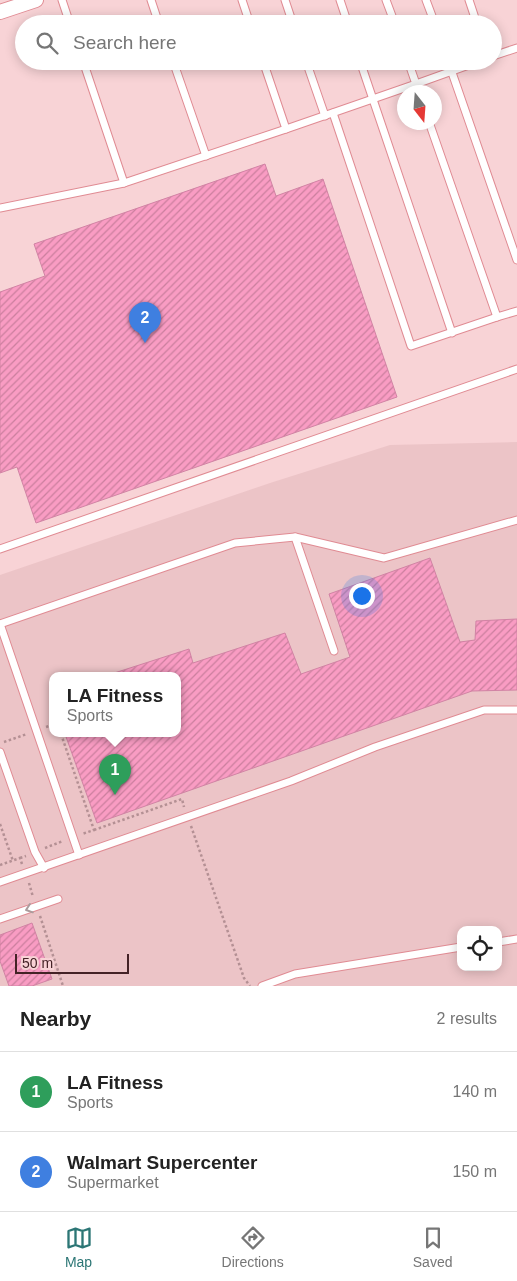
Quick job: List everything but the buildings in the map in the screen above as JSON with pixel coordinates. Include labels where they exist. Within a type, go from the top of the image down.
[{"type":"street","points":[[0,12],[36,0]]},
{"type":"lane","points":[[62,0],[67,15]]},
{"type":"lane","points":[[151,0],[156,15]]},
{"type":"lane","points":[[242,0],[247,15]]},
{"type":"lane","points":[[285,0],[290,15]]},
{"type":"lane","points":[[340,0],[345,15]]},
{"type":"lane","points":[[386,0],[392,15]]},
{"type":"lane","points":[[426,0],[432,15]]},
{"type":"lane","points":[[469,0],[474,15]]},
{"type":"lane","points":[[502,53],[517,48]]},
{"type":"lane","points":[[86,70],[124,183]]},
{"type":"lane","points":[[175,70],[206,156]]},
{"type":"lane","points":[[266,70],[286,129]]},
{"type":"lane","points":[[309,70],[325,116]]},
{"type":"lane","points":[[363,70],[452,333]]},
{"type":"lane","points":[[411,70],[416,84]]},
{"type":"lane","points":[[0,208],[124,183],[457,70]]},
{"type":"lane","points":[[452,72],[517,260]]},
{"type":"lane","points":[[333,113],[412,346],[517,311]]},
{"type":"lane","points":[[432,130],[497,318]]},
{"type":"lane","points":[[0,549],[517,369]]},
{"type":"lane","points":[[79,854],[0,624],[235,543],[295,537],[384,558],[517,520]]},
{"type":"lane","points":[[295,537],[334,651]]},
{"type":"lane","points":[[0,882],[290,780],[375,747],[484,710],[517,710]]},
{"type":"lane","points":[[0,752],[35,852],[44,868]]},
{"type":"lane","points":[[0,919],[58,899]]},
{"type":"lane","points":[[502,942],[517,940]]},
{"type":"lane","points":[[262,986],[295,974],[457,949]]},
{"type":"path","points":[[94,830],[182,799],[244,978],[250,986]]},
{"type":"path","points":[[0,824],[13,861]]},
{"type":"shaded area","points":[[517,442],[517,986],[0,986],[0,575],[270,483],[390,445]]},
{"type":"place","name":"Walmart Supercenter","points":[[145,343]]},
{"type":"place","name":"LA Fitness","points":[[115,795]]}]
